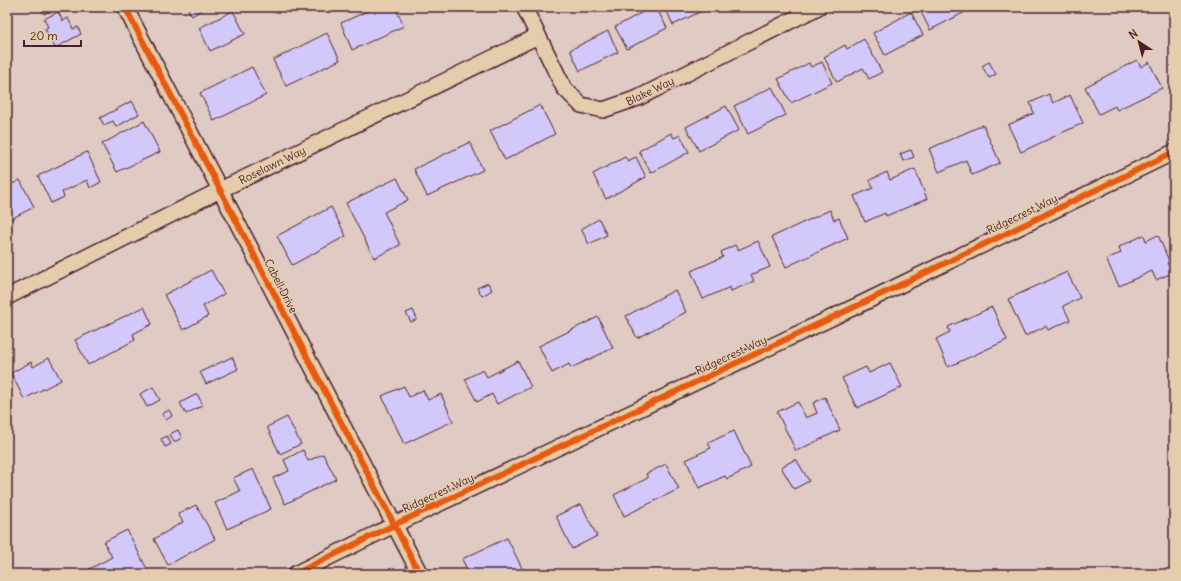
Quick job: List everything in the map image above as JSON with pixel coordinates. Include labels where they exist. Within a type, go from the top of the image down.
[{"type":"street","name":"Cabell Drive","points":[[124,7],[420,574]]},
{"type":"street","name":"Blake Way","points":[[524,7],[557,74],[569,94],[581,105],[603,110],[638,98],[818,7]]},
{"type":"street","name":"Roselawn Way","points":[[7,297],[220,190],[538,36]]},
{"type":"street","name":"Ridgecrest Way","points":[[295,574],[394,525],[865,302],[1174,152]]},
{"type":"building","points":[[39,7],[56,7],[44,14]]},
{"type":"building","points":[[187,7],[206,7],[192,16]]},
{"type":"building","points":[[376,7],[395,7],[404,26],[352,50],[341,23]]},
{"type":"building","points":[[652,7],[656,7],[667,28],[627,49],[615,27]]},
{"type":"building","points":[[665,7],[710,7],[673,25]]},
{"type":"building","points":[[968,7],[969,10],[930,30],[919,8]]},
{"type":"building","points":[[233,11],[245,34],[210,51],[199,28]]},
{"type":"building","points":[[58,12],[63,21],[68,18],[73,29],[78,27],[81,34],[55,48],[45,29],[48,27],[44,19]]},
{"type":"building","points":[[911,12],[923,35],[885,55],[873,33]]},
{"type":"building","points":[[608,31],[618,52],[580,71],[570,50]]},
{"type":"building","points":[[327,33],[340,60],[286,86],[273,60]]},
{"type":"building","points":[[864,39],[882,72],[869,79],[863,68],[837,82],[824,57],[845,45],[847,49]]},
{"type":"building","points":[[1137,60],[1141,67],[1149,62],[1162,88],[1117,110],[1115,106],[1099,114],[1085,87]]},
{"type":"building","points":[[822,62],[832,83],[791,103],[778,79],[809,63],[811,67]]},
{"type":"building","points":[[989,62],[996,74],[989,78],[982,66]]},
{"type":"building","points":[[252,67],[266,95],[214,121],[200,93]]},
{"type":"building","points":[[772,87],[786,115],[748,134],[734,106]]},
{"type":"building","points":[[1049,94],[1053,103],[1070,95],[1083,123],[1021,152],[1008,125],[1034,113],[1030,103]]},
{"type":"building","points":[[132,101],[139,114],[116,127],[113,121],[104,125],[100,118]]},
{"type":"building","points":[[540,105],[555,134],[505,160],[490,131]]},
{"type":"building","points":[[726,106],[739,130],[699,151],[686,127]]},
{"type":"building","points":[[144,121],[160,152],[117,172],[102,144]]},
{"type":"building","points":[[983,125],[1000,163],[972,175],[966,160],[939,172],[929,149]]},
{"type":"building","points":[[671,133],[674,138],[680,135],[689,152],[651,173],[639,151]]},
{"type":"building","points":[[470,142],[483,170],[427,196],[414,169]]},
{"type":"building","points":[[911,150],[914,157],[903,161],[900,154]]},
{"type":"building","points":[[87,152],[101,182],[90,188],[87,180],[62,192],[64,197],[51,203],[38,176]]},
{"type":"building","points":[[625,157],[628,161],[636,157],[646,177],[606,199],[593,174]]},
{"type":"building","points":[[915,169],[927,199],[886,216],[885,213],[865,222],[854,196],[873,188],[870,180],[887,172],[890,180]]},
{"type":"building","points":[[397,178],[408,200],[384,212],[400,245],[374,258],[346,203]]},
{"type":"building","points":[[20,180],[34,207],[7,221],[7,187]]},
{"type":"building","points":[[331,207],[346,236],[292,265],[277,236]]},
{"type":"building","points":[[830,210],[834,220],[839,218],[848,238],[786,267],[772,237]]},
{"type":"building","points":[[599,219],[607,235],[589,244],[581,229]]},
{"type":"building","points":[[1144,235],[1146,241],[1158,235],[1169,261],[1167,263],[1172,273],[1156,280],[1152,271],[1119,286],[1106,259],[1121,253],[1119,247]]},
{"type":"building","points":[[758,241],[770,267],[751,275],[754,281],[731,291],[730,287],[703,299],[691,271],[723,257],[721,252],[735,245],[738,250]]},
{"type":"building","points":[[211,270],[224,294],[203,306],[208,316],[183,330],[164,295]]},
{"type":"building","points":[[1067,272],[1080,298],[1063,306],[1070,320],[1048,330],[1046,326],[1025,336],[1008,299]]},
{"type":"building","points":[[488,283],[492,290],[482,296],[477,288]]},
{"type":"building","points":[[675,290],[686,312],[637,338],[626,316]]},
{"type":"building","points":[[144,307],[152,324],[133,334],[135,340],[88,365],[75,340]]},
{"type":"building","points":[[992,307],[1007,340],[948,367],[936,339],[950,332],[948,327]]},
{"type":"building","points":[[413,310],[417,319],[411,322],[406,313]]},
{"type":"building","points":[[598,317],[613,348],[571,368],[569,364],[552,373],[539,346]]},
{"type":"building","points":[[232,357],[238,369],[206,384],[200,372]]},
{"type":"building","points":[[49,358],[61,380],[24,399],[11,373],[31,362],[33,367]]},
{"type":"building","points":[[518,361],[531,387],[497,404],[492,394],[477,402],[465,379],[483,370],[487,377]]},
{"type":"building","points":[[890,363],[902,387],[857,408],[842,378],[866,367],[869,373]]},
{"type":"building","points":[[404,386],[409,397],[423,390],[428,400],[441,394],[453,421],[404,444],[382,396]]},
{"type":"building","points":[[153,387],[160,400],[147,407],[140,394]]},
{"type":"building","points":[[197,394],[203,405],[186,414],[180,403]]},
{"type":"building","points":[[825,397],[840,430],[796,451],[777,412],[798,402],[806,418],[817,413],[813,403]]},
{"type":"building","points":[[169,410],[172,416],[166,420],[162,414]]},
{"type":"building","points":[[287,417],[301,444],[280,454],[267,427]]},
{"type":"building","points":[[178,430],[182,438],[174,442],[170,434]]},
{"type":"building","points":[[734,431],[751,467],[727,479],[725,476],[699,488],[686,460],[711,448],[708,443]]},
{"type":"building","points":[[167,436],[171,444],[165,447],[161,439]]},
{"type":"building","points":[[303,450],[308,461],[323,454],[336,479],[285,504],[273,478],[289,471],[284,460]]},
{"type":"building","points":[[796,459],[809,481],[794,489],[781,467]]},
{"type":"building","points":[[666,464],[679,489],[624,516],[614,495],[648,478],[646,474]]},
{"type":"building","points":[[253,469],[271,509],[227,529],[215,503],[240,491],[233,478]]},
{"type":"building","points":[[581,504],[597,536],[572,549],[556,516]]},
{"type":"building","points":[[196,505],[215,539],[168,565],[154,539],[183,522],[178,514]]},
{"type":"building","points":[[127,530],[148,571],[143,574],[80,574],[112,557],[104,542]]},
{"type":"building","points":[[507,538],[525,574],[469,574],[462,559]]},
{"type":"cycle path","points":[[125,7],[420,574]]},
{"type":"cycle path","points":[[295,574],[394,525],[865,302],[1174,152]]}]
